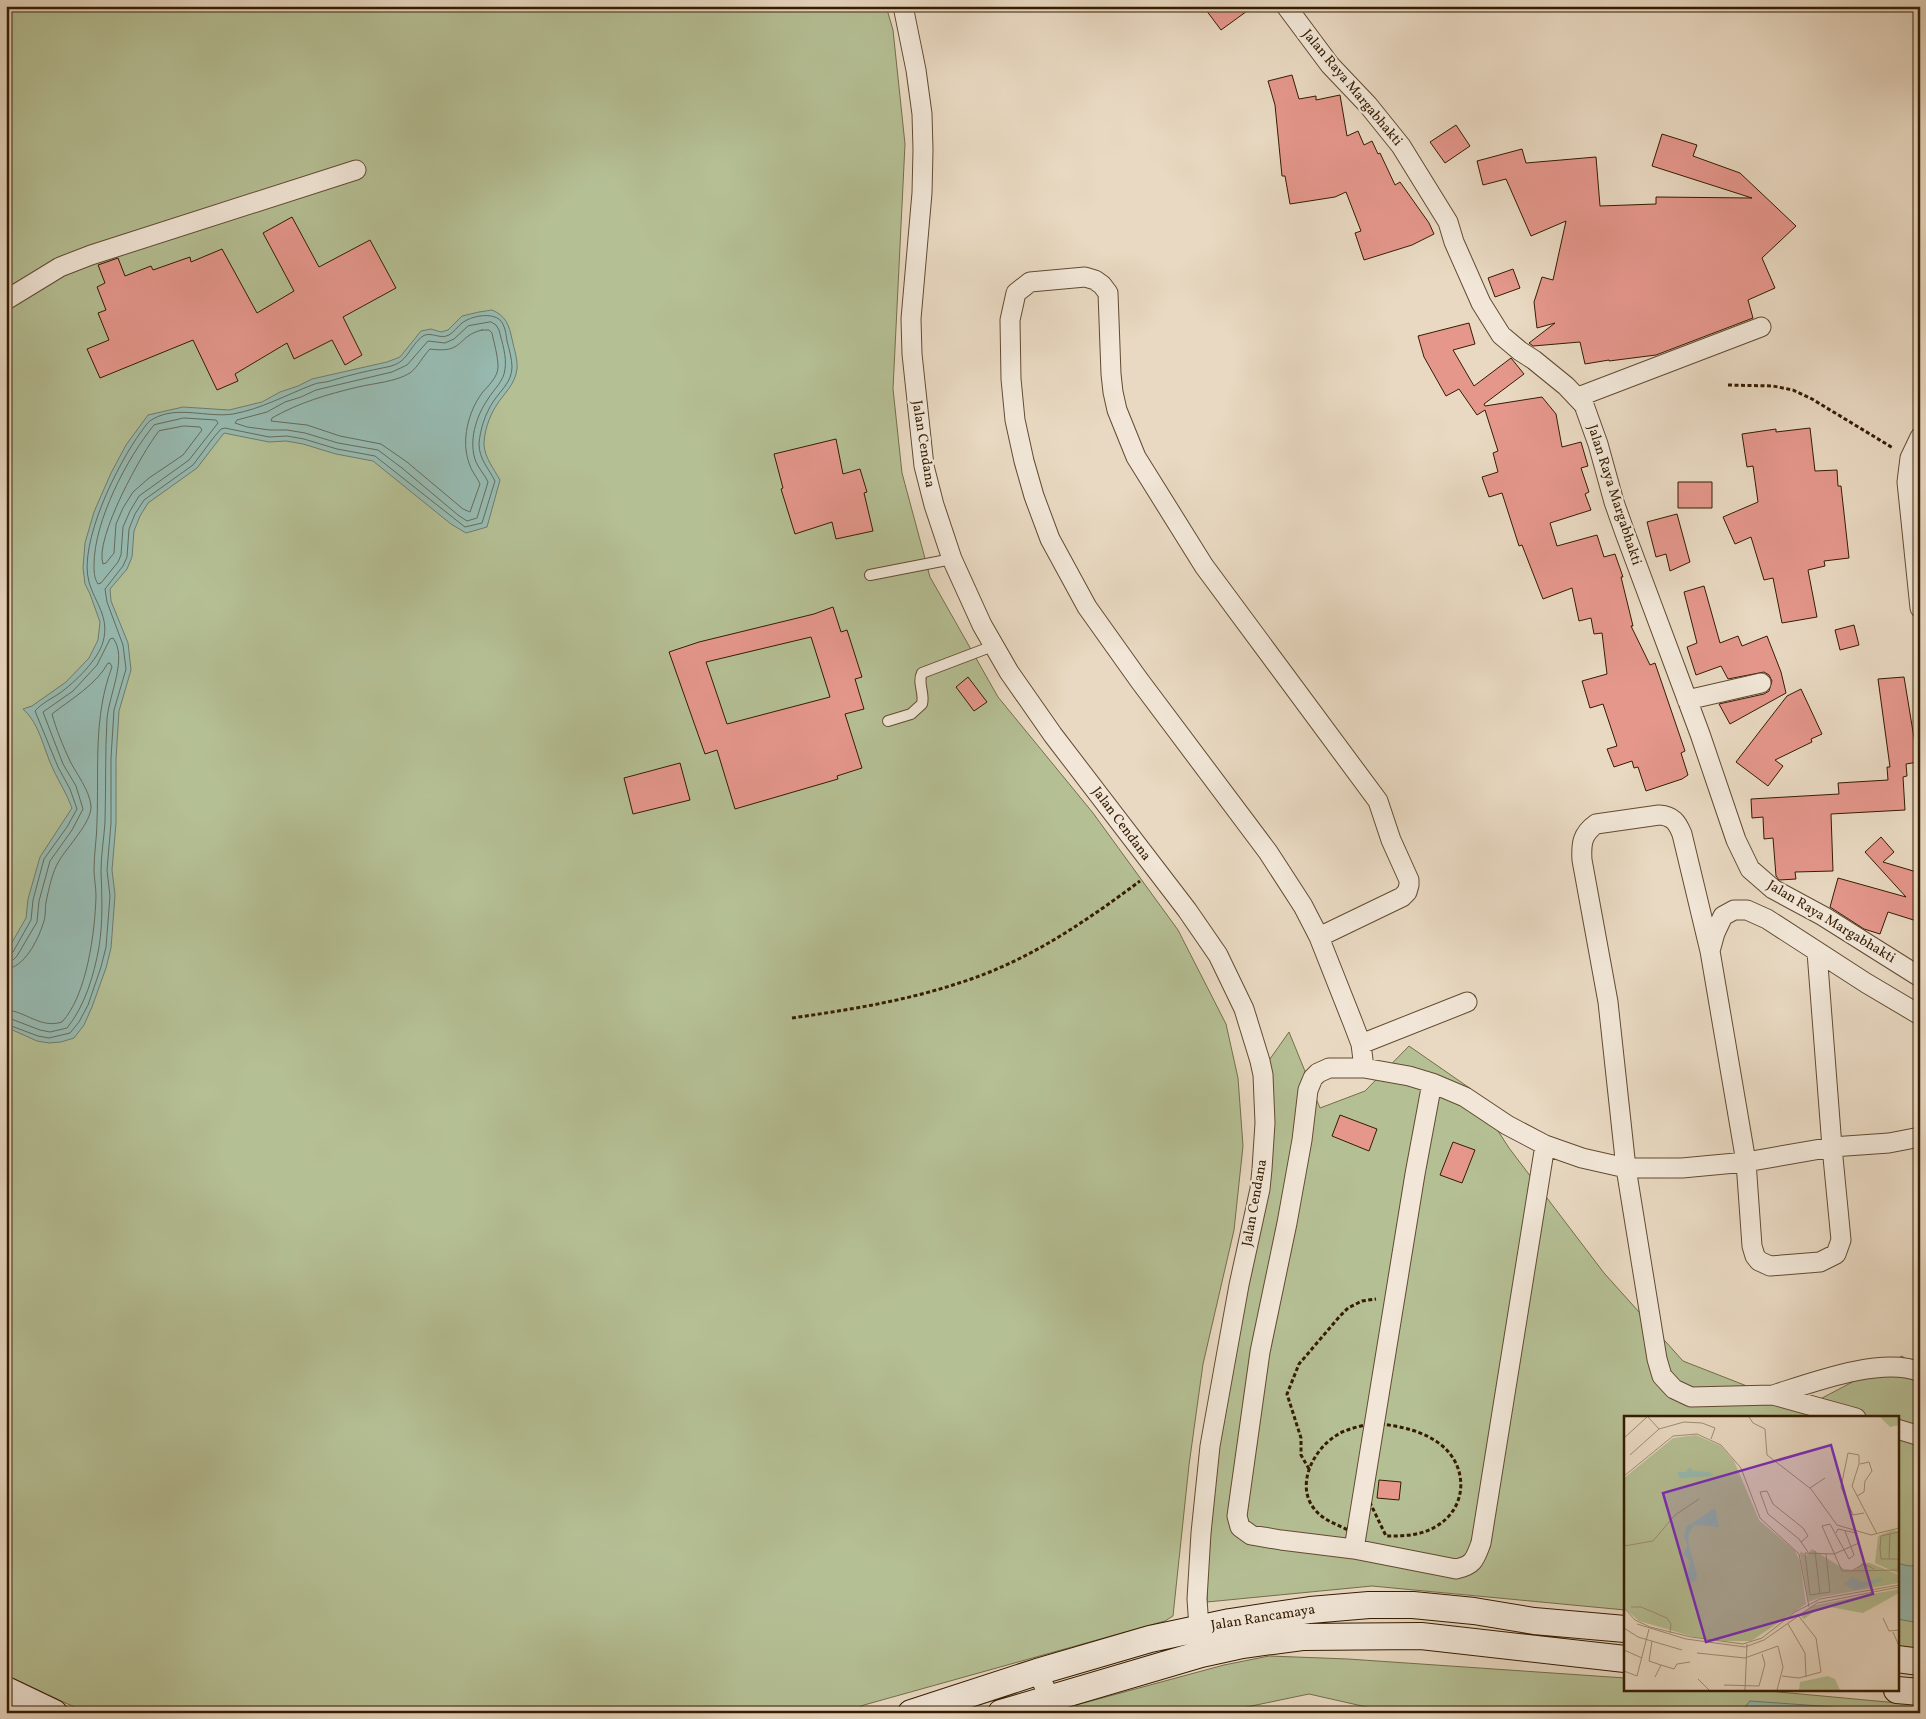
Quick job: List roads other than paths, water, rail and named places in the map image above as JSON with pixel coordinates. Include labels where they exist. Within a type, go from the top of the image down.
[{"type":"street","name":"Jalan Cendana","points":[[903,6],[916,70],[922,114],[923,150],[922,193],[911,319],[912,354],[924,466],[934,505],[952,559],[993,646],[1053,735],[1205,934],[1232,982],[1244,1009],[1260,1061],[1264,1094],[1265,1144],[1260,1189],[1239,1285],[1210,1446],[1201,1534],[1197,1599],[1201,1654]]},
{"type":"street","name":"Jalan Raya Margabhakti","points":[[1286,6],[1330,65],[1368,105],[1401,146],[1448,222],[1454,242],[1481,303],[1502,335],[1578,397],[1584,405],[1592,424],[1617,510],[1736,840],[1750,869],[1773,890],[1823,916],[1920,977]]},
{"type":"street","points":[[6,300],[60,267],[91,255],[356,170]]},
{"type":"street","points":[[1319,937],[1407,892],[1410,885],[1407,874],[1391,840],[1378,801],[1204,566],[1136,457],[1120,418],[1114,392],[1110,354],[1108,292],[1095,280],[1085,278],[1030,282],[1016,293],[1013,303],[1010,320],[1011,379],[1015,420],[1024,461],[1050,539],[1087,607],[1166,717],[1268,852],[1303,906],[1319,937],[1361,1044],[1364,1068]]},
{"type":"street","points":[[1578,397],[1762,327]]},
{"type":"street","points":[[1920,437],[1910,458],[1908,473],[1914,493],[1920,608]]},
{"type":"street","points":[[1687,700],[1761,683]]},
{"type":"street","points":[[1817,952],[1841,1240],[1836,1254],[1820,1262],[1770,1266],[1763,1264],[1755,1256],[1752,1246],[1746,1162],[1710,951],[1682,834],[1674,820],[1668,816],[1659,815],[1596,824],[1583,836],[1582,860],[1608,1002],[1626,1168],[1657,1359],[1662,1376],[1674,1389],[1691,1397],[1774,1395],[1840,1375],[1876,1368],[1899,1367],[1920,1372]]},
{"type":"street","points":[[1710,951],[1715,933],[1723,916],[1734,910],[1741,909],[1756,913],[1920,1015]]},
{"type":"street","points":[[1361,1044],[1468,1002]]},
{"type":"street","points":[[1545,1145],[1481,1543],[1475,1560],[1466,1567],[1456,1569],[1354,1549],[1281,1540],[1251,1534],[1240,1527],[1238,1516],[1260,1352],[1287,1223],[1302,1140],[1309,1084],[1318,1073],[1329,1068],[1364,1068],[1409,1076],[1432,1083],[1465,1097],[1507,1125],[1545,1145],[1582,1158],[1626,1168],[1682,1168],[1746,1162],[1832,1147],[1889,1144],[1920,1137]]},
{"type":"street","points":[[1354,1549],[1415,1174],[1432,1083]]},
{"type":"street","points":[[1774,1395],[1849,1416]]},
{"type":"street","points":[[1898,1429],[1920,1436]]},
{"type":"street","name":"Jalan Rancamaya","points":[[911,1713],[1037,1672],[1150,1639],[1199,1628],[1310,1610],[1413,1605],[1474,1611],[1534,1621],[1624,1629]]},
{"type":"street","name":"Jalan Rancamaya","points":[[1001,1713],[1054,1705],[1201,1654],[1242,1645],[1294,1638],[1370,1635],[1449,1639],[1624,1659]]},
{"type":"street","points":[[1898,1659],[1920,1662]]},
{"type":"street","points":[[1037,1672],[1054,1705]]},
{"type":"street","points":[[6,1690],[54,1713]]},
{"type":"street","points":[[1898,1690],[1920,1692]]},
{"type":"lane","points":[[870,575],[952,559]]},
{"type":"lane","points":[[888,721],[911,714],[922,704],[923,692],[920,682],[922,673],[993,646]]},
{"type":"water","points":[[492,310],[501,315],[508,325],[516,354],[517,366],[514,380],[493,410],[485,435],[484,445],[486,454],[500,480],[487,527],[466,533],[451,524],[373,461],[336,454],[303,444],[286,441],[269,442],[224,433],[197,468],[148,503],[134,531],[132,557],[127,569],[110,589],[111,601],[128,643],[131,670],[119,711],[116,759],[116,823],[112,870],[115,895],[111,948],[106,968],[84,1025],[74,1038],[49,1043],[37,1041],[6,1027],[6,953],[26,918],[28,899],[40,857],[72,808],[53,769],[37,729],[23,709],[32,706],[66,682],[89,658],[98,640],[100,622],[85,584],[83,568],[85,543],[94,512],[126,445],[148,415],[183,407],[229,410],[262,402],[280,392],[312,379],[387,362],[400,357],[421,331],[431,329],[441,332],[448,330],[462,316]]},
{"type":"water","points":[[1898,1563],[1911,1566],[1920,1564],[1920,1623],[1898,1619]]},
{"type":"water","points":[[1750,1701],[1834,1707],[1840,1713],[1740,1713]]}]
